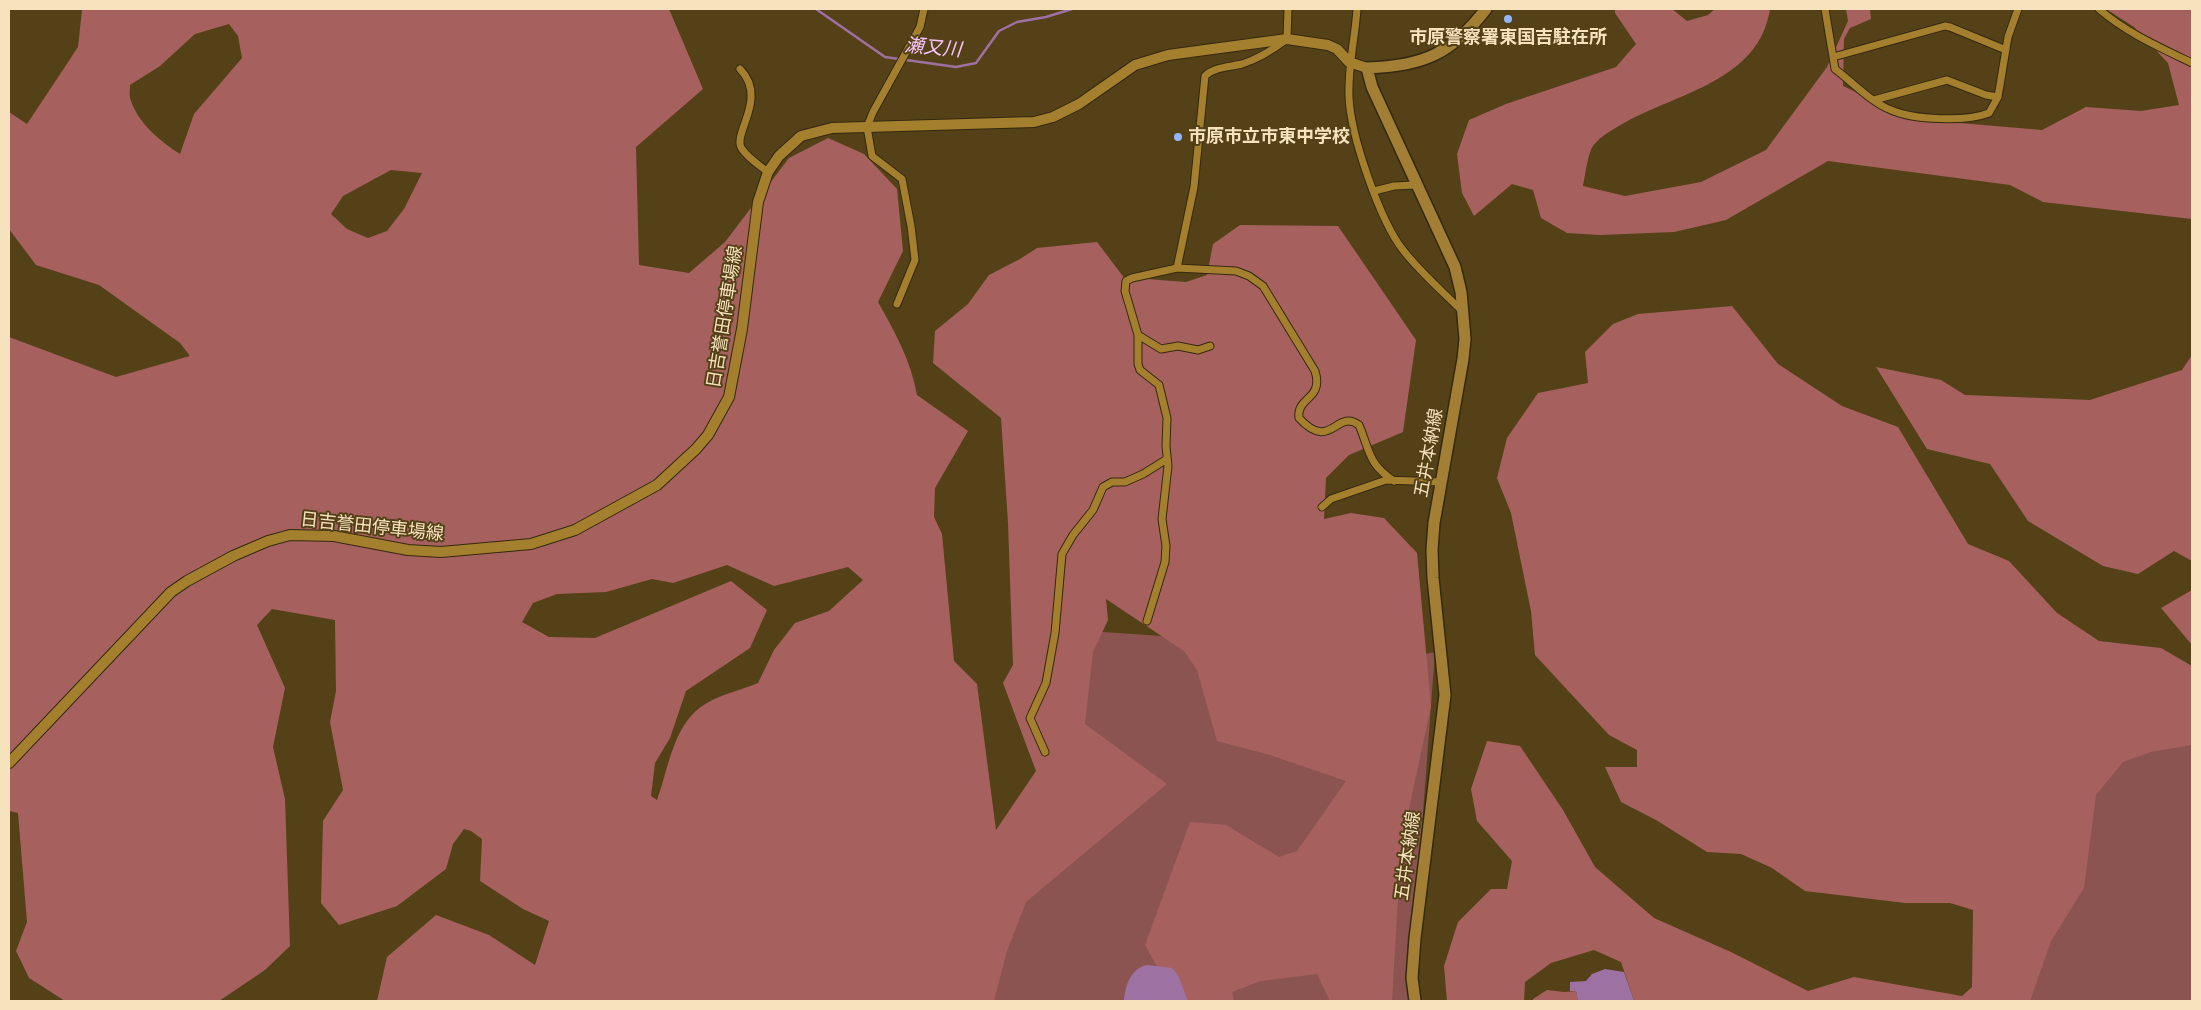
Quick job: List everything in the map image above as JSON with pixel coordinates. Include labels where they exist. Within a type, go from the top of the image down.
[{"type":"main road","points":[[1368,68],[1406,64],[1444,50],[1470,29],[1486,9]]},
{"type":"main road","name":"日吉誉田停車場線","points":[[9,763],[171,592],[233,556],[268,541],[290,535],[312,534],[334,536],[408,550],[441,552],[531,544],[575,530],[657,485],[696,449],[708,435],[729,397],[742,329],[758,202],[768,172],[779,156],[801,136],[832,128],[1034,122],[1053,117],[1072,108],[1135,65],[1168,55],[1287,39],[1314,42],[1337,49],[1349,62],[1368,68]]},
{"type":"main road","name":"五井本納線","points":[[1368,68],[1372,87],[1415,185],[1455,268],[1464,313],[1463,359],[1432,550],[1445,695],[1415,938],[1412,978],[1415,1001]]},
{"type":"street","points":[[897,304],[915,260],[912,226],[902,179],[872,156],[867,127],[873,112],[920,27],[924,9]]},
{"type":"street","points":[[1177,268],[1194,187],[1205,76],[1216,69],[1243,64],[1272,50],[1287,39],[1288,9]]},
{"type":"street","points":[[1357,9],[1349,62],[1349,99],[1360,151],[1374,191],[1390,231],[1403,250],[1464,313]]},
{"type":"street","points":[[1825,9],[1835,69],[1874,100],[1891,110],[1924,118],[1979,117],[1989,113],[1998,96],[2008,37],[2018,9]]},
{"type":"street","points":[[2099,9],[2166,51],[2192,62]]},
{"type":"street","points":[[1833,57],[1945,26],[1950,26],[2006,50]]},
{"type":"street","points":[[740,68],[748,80],[751,99],[748,116],[740,134],[740,145],[745,153],[768,172]]},
{"type":"street","points":[[1874,100],[1947,80],[1986,95],[1998,96]]},
{"type":"street","points":[[1374,191],[1394,186],[1415,185]]},
{"type":"street","points":[[1147,621],[1166,562],[1162,519],[1168,466],[1166,418],[1164,398],[1159,385],[1140,370],[1138,364],[1138,335],[1124,291],[1126,281],[1177,268],[1236,271],[1263,286],[1315,371],[1318,381],[1316,389],[1300,408],[1299,418],[1308,429],[1316,433],[1325,432],[1341,423],[1355,422],[1359,424],[1373,464],[1381,473],[1394,481]]},
{"type":"street","points":[[1138,335],[1162,349],[1178,346],[1198,350],[1210,346]]},
{"type":"street","points":[[1045,752],[1030,718],[1046,683],[1055,633],[1062,554],[1073,535],[1093,510],[1103,487],[1112,482],[1125,482],[1143,474],[1167,459]]},
{"type":"street","points":[[1322,507],[1331,499],[1386,480],[1442,482]]},
{"type":"shaded area","points":[[79,9],[669,9],[703,89],[636,147],[639,265],[689,273],[725,242],[789,158],[828,138],[864,154],[897,189],[903,251],[878,302],[907,359],[917,395],[968,431],[935,488],[934,517],[942,534],[954,661],[977,684],[996,830],[1036,771],[1003,683],[1013,665],[1008,523],[1001,418],[933,363],[935,331],[968,304],[989,275],[1037,248],[1097,242],[1128,283],[1147,279],[1186,282],[1207,275],[1213,244],[1240,225],[1338,226],[1416,340],[1403,432],[1349,455],[1326,478],[1324,519],[1351,513],[1384,518],[1417,553],[1431,706],[1401,846],[1392,1001],[1330,1001],[1317,974],[1261,981],[1232,992],[1234,1001],[1176,1001],[1145,945],[1190,822],[1226,825],[1279,857],[1297,851],[1346,781],[1270,755],[1217,741],[1197,670],[1184,651],[1106,599],[1108,620],[1093,652],[1085,724],[1167,784],[1026,902],[1007,951],[994,1001],[377,1001],[387,957],[436,915],[489,935],[535,965],[549,921],[523,909],[480,881],[482,839],[471,831],[464,829],[453,844],[446,869],[397,906],[339,925],[321,903],[323,821],[343,790],[330,722],[336,691],[335,620],[272,609],[257,625],[285,688],[273,747],[285,799],[290,946],[265,970],[219,1001],[65,1001],[29,978],[16,951],[27,922],[18,813],[9,811],[9,337],[116,377],[190,356],[180,343],[99,285],[36,265],[9,229],[9,112],[27,124],[78,47],[82,10]],"holes":[[[229,24],[238,36],[242,58],[194,114],[180,154],[158,138],[139,117],[130,99],[130,85],[160,66],[195,34]],[[391,170],[422,173],[404,209],[387,231],[368,238],[347,229],[331,214],[343,196]],[[727,565],[774,586],[848,567],[863,580],[829,611],[795,623],[774,650],[758,683],[713,700],[696,711],[679,734],[657,800],[651,796],[655,763],[670,738],[686,691],[750,648],[767,610],[731,581],[595,638],[549,637],[522,622],[533,603],[557,594],[606,592],[652,579],[673,583]]]},
{"type":"shaded area","points":[[1615,9],[1672,9],[1687,21],[1708,15],[1715,9],[1770,9],[1763,33],[1750,53],[1733,69],[1691,93],[1624,123],[1596,142],[1591,149],[1588,159],[1583,186],[1625,196],[1701,182],[1766,150],[1827,67],[1848,21],[1846,9],[1870,9],[1871,19],[1850,28],[1844,39],[1843,86],[1913,119],[2042,130],[2086,107],[2141,111],[2179,105],[2168,63],[2134,27],[2106,9],[2192,9],[2192,219],[2043,202],[2010,185],[1828,161],[1726,220],[1674,232],[1600,235],[1567,233],[1541,218],[1533,190],[1512,184],[1474,216],[1462,193],[1457,154],[1469,120],[1506,104],[1616,67],[1636,44],[1615,13]]},
{"type":"shaded area","points":[[1732,306],[1778,364],[1842,406],[1898,427],[1968,544],[2009,561],[2057,613],[2099,641],[2161,648],[2192,666],[2192,745],[2151,752],[2123,762],[2096,795],[2084,888],[2051,941],[2030,1001],[1634,1001],[1621,962],[1594,950],[1551,963],[1525,982],[1524,1001],[1447,1001],[1444,966],[1458,922],[1491,889],[1507,889],[1512,861],[1477,821],[1471,789],[1487,741],[1520,746],[1563,810],[1595,867],[1654,918],[1731,952],[1808,991],[1854,977],[1962,996],[1972,987],[1973,910],[1950,903],[1905,903],[1805,891],[1772,868],[1741,854],[1707,852],[1656,820],[1621,802],[1605,767],[1637,767],[1637,750],[1609,735],[1535,655],[1531,611],[1511,513],[1497,478],[1507,438],[1538,393],[1588,383],[1585,352],[1613,324],[1638,314]]},
{"type":"shaded area","points":[[2192,355],[2192,561],[2174,551],[2138,574],[2103,566],[2028,521],[1990,464],[1927,449],[1876,367],[1941,380],[1965,395],[2090,400],[2182,370]]},
{"type":"shaded area","points":[[2192,590],[2192,645],[2161,608]]},
{"type":"shaded area","points":[[1072,630],[1238,641],[1367,666],[1435,652],[1409,1001],[947,1001],[1019,851]]},
{"type":"shaded area","points":[[2192,724],[2192,1001],[1989,1001],[2003,928],[2141,730]]},
{"type":"shaded area","points":[[1147,965],[1172,968],[1178,975],[1188,1001],[1124,1001],[1130,978],[1137,970]]},
{"type":"shaded area","points":[[1605,969],[1624,972],[1634,1001],[1578,1001],[1576,991],[1570,991],[1570,982],[1586,981],[1592,974]]},
{"type":"shaded area","points":[[1547,990],[1576,991],[1578,1001],[1533,1001],[1533,999]]},
{"type":"waterway","name":"瀬又川","points":[[816,9],[885,57],[956,67],[976,63],[999,31],[1017,22],[1046,17],[1072,9]]},
{"type":"place","name":"市原警察署東国吉駐在所","points":[[1508,19]]},
{"type":"place","name":"市原市立市東中学校","points":[[1178,137]]}]
